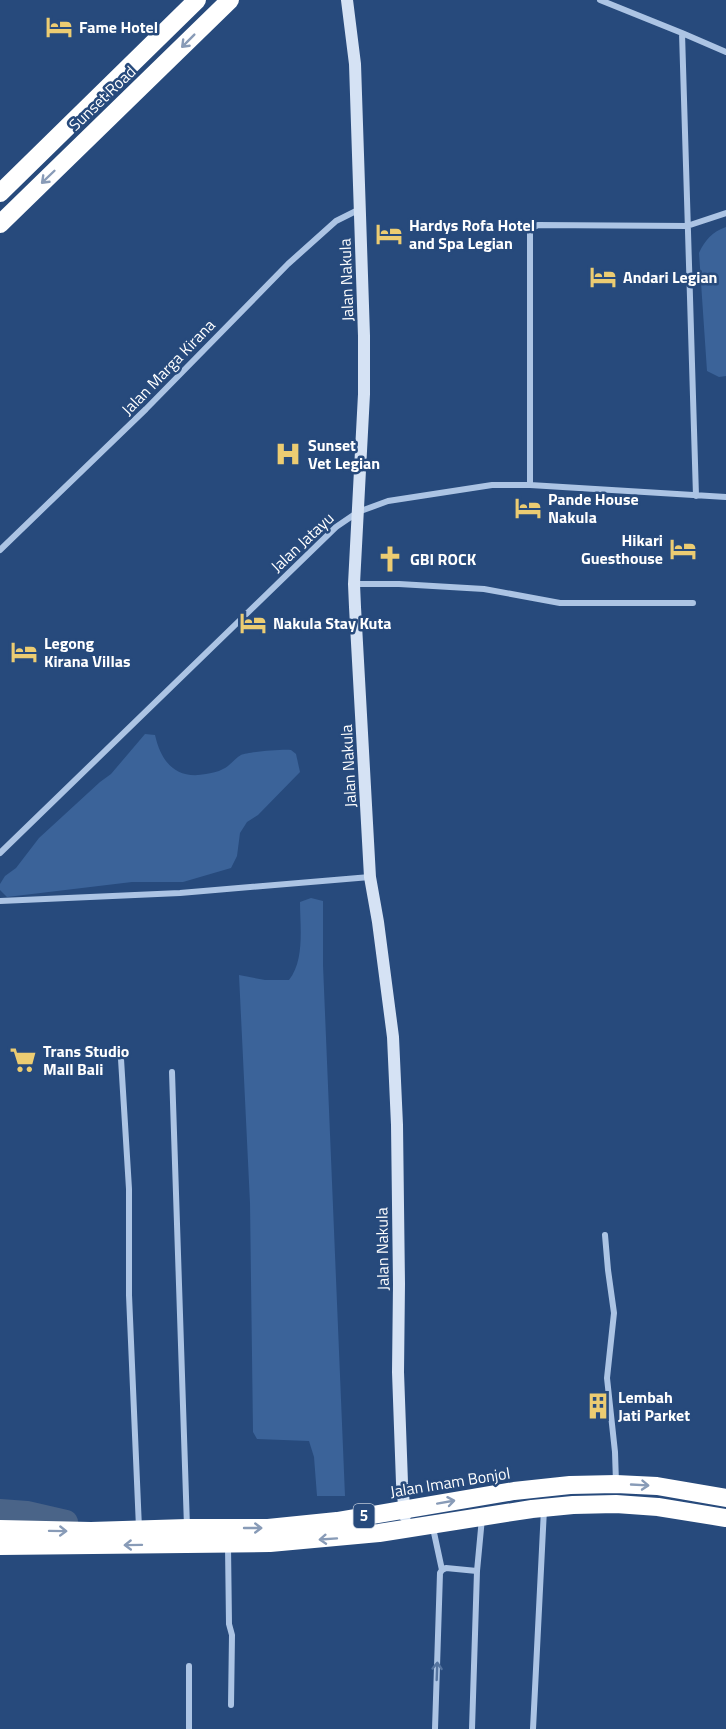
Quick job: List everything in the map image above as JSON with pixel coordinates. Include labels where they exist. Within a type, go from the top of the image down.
[{"type":"highway","name":"Sunset Road","points":[[0,193],[197,0]]},
{"type":"highway","name":"Sunset Road","points":[[0,224],[230,0]]},
{"type":"highway","name":"Jalan Imam Bonjol","points":[[0,1529],[91,1531],[139,1526],[268,1528],[337,1521],[531,1488],[616,1484],[657,1486],[726,1498]]},
{"type":"highway","name":"5","points":[[0,1546],[270,1543],[316,1540],[573,1505],[658,1507],[726,1518]]},
{"type":"main road","name":"Jalan Nakula","points":[[347,0],[355,64],[364,394],[354,584],[370,877],[393,1037],[397,1125],[398,1372],[406,1529]]},
{"type":"street","points":[[600,0],[726,52]]},
{"type":"street","points":[[682,33],[696,496]]},
{"type":"street","name":"Jalan Marga Kirana","points":[[0,550],[155,401],[288,264],[336,221],[360,209]]},
{"type":"street","points":[[530,485],[530,229],[538,225],[687,226],[726,213]]},
{"type":"street","name":"Jalan Jatayu","points":[[0,853],[336,527],[358,512],[388,501],[469,487],[530,485],[726,497]]},
{"type":"street","points":[[354,584],[399,584],[484,590],[560,603],[693,603]]},
{"type":"street","points":[[0,901],[180,893],[370,877]]},
{"type":"street","points":[[121,1059],[129,1189],[129,1295],[139,1526]]},
{"type":"street","points":[[172,1072],[187,1528]]},
{"type":"street","points":[[605,1235],[614,1313],[607,1378],[616,1484]]},
{"type":"street","points":[[533,1729],[544,1508]]},
{"type":"street","points":[[472,1729],[477,1571],[482,1517]]},
{"type":"street","points":[[432,1525],[442,1570],[440,1573],[435,1729]]},
{"type":"street","points":[[228,1542],[228,1624],[232,1635],[231,1705]]},
{"type":"street","points":[[442,1570],[446,1568],[477,1571]]},
{"type":"street","points":[[189,1666],[189,1729]]},
{"type":"shaded area","points":[[726,227],[726,376],[719,377],[707,371],[699,253],[710,237]]},
{"type":"shaded area","points":[[145,734],[155,735],[166,761],[178,771],[186,774],[206,774],[219,771],[245,754],[287,750],[296,754],[300,772],[258,815],[247,822],[240,833],[237,856],[231,868],[183,882],[132,882],[7,897],[0,890],[0,884],[5,876],[16,868],[39,838],[111,774]]},
{"type":"shaded area","points":[[311,898],[323,901],[323,965],[345,1496],[317,1496],[314,1457],[309,1441],[257,1439],[253,1432],[250,1203],[239,975],[265,980],[289,980],[300,953],[300,902]]},
{"type":"waterway","points":[[0,1511],[27,1513],[66,1522]]},
{"type":"place","name":"Fame Hotel","points":[[59,27]]},
{"type":"place","name":"Hardys Rofa Hotel and Spa Legian","points":[[389,234]]},
{"type":"place","name":"Andari Legian","points":[[603,277]]},
{"type":"place","name":"Sunset Vet Legian","points":[[288,454]]},
{"type":"place","name":"Pande House Nakula","points":[[528,508]]},
{"type":"place","name":"Hikari Guesthouse","points":[[683,549]]},
{"type":"place","name":"GBI ROCK","points":[[390,559]]},
{"type":"place","name":"Nakula Stay Kuta","points":[[253,623]]},
{"type":"place","name":"Legong Kirana Villas","points":[[24,652]]},
{"type":"place","name":"Trans Studio Mall Bali","points":[[23,1060]]},
{"type":"place","name":"Lembah Jati Parket","points":[[598,1406]]}]
